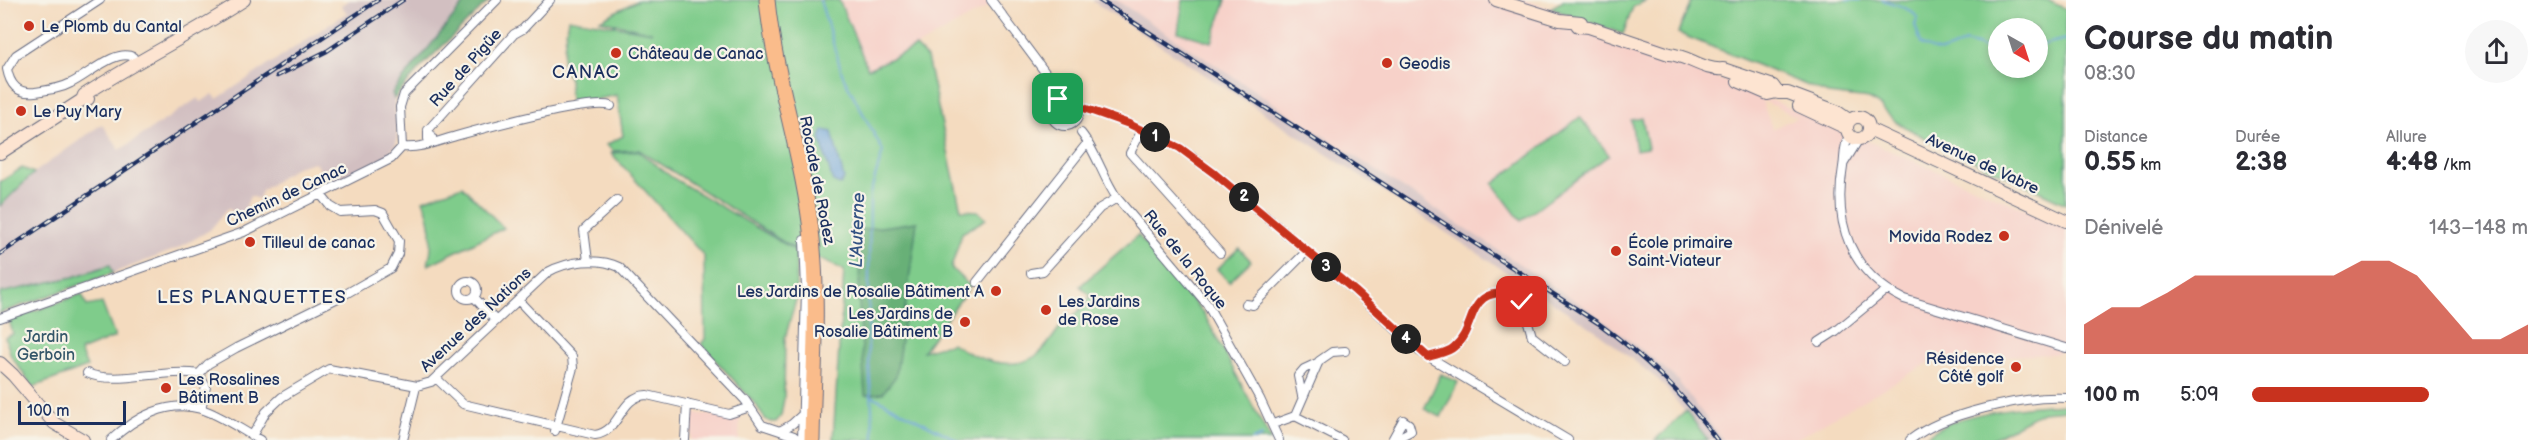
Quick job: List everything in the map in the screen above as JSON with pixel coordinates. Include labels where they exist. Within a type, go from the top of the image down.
[{"type":"highway","name":"Rocade de Rodez","points":[[767,0],[779,74],[812,237],[815,282],[812,440]]},
{"type":"highway","name":"Rocade de Rodez","points":[[778,0],[786,62],[819,216],[824,254],[821,440]]},
{"type":"highway","points":[[779,74],[778,93],[804,240]]},
{"type":"main road","points":[[0,153],[82,100],[88,100],[107,88],[132,67],[233,0]]},
{"type":"main road","points":[[157,51],[191,34],[244,0]]},
{"type":"main road","points":[[1496,0],[1576,23],[1580,22],[1669,54],[1679,61],[1690,61],[1717,69],[1719,73],[1768,94],[1788,93],[1836,111],[1856,131]]},
{"type":"main road","name":"Avenue de Vabre","points":[[1856,131],[1885,138],[1930,156],[2066,221]]},
{"type":"main road","points":[[0,363],[54,423],[82,440]]},
{"type":"street","points":[[100,0],[16,55],[7,69],[9,78],[16,89],[26,93],[58,89],[116,56],[127,54],[132,57],[132,67]]},
{"type":"street","points":[[497,0],[404,93],[400,107],[402,147],[413,148],[566,110],[602,103],[611,106]]},
{"type":"street","name":"Rue de Pigüe","points":[[432,143],[428,130],[507,42],[523,29],[550,0]]},
{"type":"street","points":[[991,0],[1066,98]]},
{"type":"street","points":[[1056,87],[1051,109],[1052,116],[1058,124],[1066,126],[1078,114],[1089,111],[1113,118],[1180,148],[1215,174],[1307,251],[1428,357],[1568,440]]},
{"type":"street","points":[[1054,102],[1066,98],[1074,100],[1078,114]]},
{"type":"street","name":"Rue de la Roque","points":[[1078,114],[1081,134]]},
{"type":"street","name":"Rue de la Roque","points":[[1066,126],[1081,134],[1088,142],[1106,181],[1117,198],[1207,304],[1273,424],[1279,440]]},
{"type":"street","points":[[1142,130],[1130,153],[1220,253]]},
{"type":"street","points":[[1856,131],[1844,152],[1840,198],[1843,228],[1848,244],[1863,267],[1886,290],[1929,308],[2066,348]]},
{"type":"street","points":[[977,282],[1088,142]]},
{"type":"street","name":"Chemin de Canac","points":[[0,318],[244,232],[391,159],[402,147]]},
{"type":"street","points":[[199,374],[208,364],[236,348],[342,296],[390,269],[398,254],[399,241],[383,213],[375,210],[340,212],[330,206],[321,195]]},
{"type":"street","points":[[1031,273],[1042,271],[1100,208],[1117,198]]},
{"type":"street","points":[[588,261],[584,230],[617,200]]},
{"type":"street","points":[[800,440],[803,414],[806,290],[804,240]]},
{"type":"street","points":[[1246,304],[1253,305],[1307,251]]},
{"type":"street","name":"Avenue des Nations","points":[[256,438],[266,412],[282,397],[329,369],[417,386],[425,385],[436,378],[548,272],[556,267],[588,261],[610,262],[619,267],[750,407],[762,425],[794,435],[800,440]]},
{"type":"street","points":[[1819,342],[1886,290]]},
{"type":"street","points":[[1428,357],[1453,349],[1460,341],[1476,304],[1488,297],[1506,292],[1520,295],[1532,336],[1565,362]]},
{"type":"street","points":[[474,297],[496,321]]},
{"type":"street","points":[[518,300],[572,357],[573,368],[556,429]]},
{"type":"street","points":[[1302,397],[1298,376],[1304,369],[1332,352],[1345,351]]},
{"type":"street","points":[[1273,424],[1294,416],[1319,361]]},
{"type":"street","points":[[87,373],[102,378],[183,371],[199,374]]},
{"type":"street","points":[[199,374],[206,387],[201,409]]},
{"type":"street","points":[[436,378],[463,404],[556,429],[595,435],[604,434],[611,429],[629,401],[638,396],[647,395],[729,414],[750,407]]},
{"type":"street","points":[[404,436],[415,391]]},
{"type":"street","points":[[1910,440],[1937,423],[1966,412],[2038,399],[2066,398]]},
{"type":"street","points":[[685,440],[687,404]]},
{"type":"street","points":[[111,440],[138,418],[166,408],[201,409],[256,438]]},
{"type":"street","points":[[780,431],[803,414]]},
{"type":"street","points":[[1294,416],[1342,440]]},
{"type":"street","points":[[1399,418],[1409,424],[1411,431],[1393,440],[1399,418]]},
{"type":"shaded area","points":[[350,0],[467,0],[392,93],[396,144],[385,158],[332,183],[314,162],[296,167],[261,191],[259,199],[250,196],[241,219],[228,208],[210,230],[177,249],[113,273],[109,265],[73,277],[0,293],[0,182],[22,168],[34,173],[102,124],[120,150],[198,98],[201,102],[213,94],[217,99],[347,13],[341,5]]},
{"type":"shaded area","points":[[839,0],[986,0],[989,6],[916,47],[868,69]]},
{"type":"shaded area","points":[[1091,0],[1116,0],[1594,313],[1677,380],[1723,440],[1708,440],[1660,381],[1595,330]]},
{"type":"shaded area","points":[[1116,0],[1524,0],[1550,8],[1835,127],[2066,227],[2066,347],[2056,354],[1937,358],[1794,440],[1723,440],[1677,380],[1594,313]],"holes":[[[1762,100],[1797,117],[1772,129]]]},
{"type":"shaded area","points":[[692,413],[740,418],[739,440],[691,440]]},
{"type":"green space","points":[[467,0],[490,0],[420,68],[394,99],[392,93]]},
{"type":"green space","points":[[638,0],[839,0],[868,69],[916,47],[927,58],[961,210],[978,211],[986,219],[962,233],[951,268],[970,286],[923,351],[952,343],[982,359],[1005,363],[1016,363],[1037,355],[1062,325],[1067,325],[1091,296],[1080,286],[1138,235],[1204,314],[1271,440],[833,440],[844,270],[788,245],[639,150],[613,151],[606,145],[623,136],[617,95],[570,105],[569,78],[562,64],[568,18],[652,32],[600,20]]},
{"type":"green space","points":[[1183,0],[1226,0],[1212,42],[1178,32]]},
{"type":"green space","points":[[1565,0],[1647,0],[1633,7],[1623,34],[1550,8]]},
{"type":"green space","points":[[1692,0],[2047,0],[2066,9],[2066,204],[1925,138],[1896,122],[1880,106],[1869,99],[1828,94],[1678,33]]},
{"type":"green space","points":[[1580,117],[1609,155],[1521,221],[1493,184]]},
{"type":"green space","points":[[1642,118],[1648,148],[1636,150],[1631,120]]},
{"type":"green space","points":[[638,151],[673,178],[796,251],[796,300],[785,338],[784,399],[781,416],[776,422],[764,418],[757,406],[701,344],[705,339],[704,256],[611,153]]},
{"type":"green space","points":[[22,168],[34,173],[0,206],[0,182]]},
{"type":"green space","points":[[462,186],[504,228],[428,265],[431,232],[423,200]]},
{"type":"green space","points":[[917,222],[896,376],[883,393],[865,395],[859,302],[860,230]]},
{"type":"green space","points":[[1239,248],[1251,261],[1229,282],[1217,269]]},
{"type":"green space","points":[[110,265],[113,273],[0,313],[0,293],[73,277]]},
{"type":"green space","name":"Jardin Gerboin","points":[[82,294],[87,306],[102,303],[115,337],[80,351],[87,367],[33,387],[11,356],[5,337],[13,334],[9,320]]},
{"type":"green space","points":[[1441,374],[1458,382],[1441,417],[1424,409]]},
{"type":"green space","points":[[2066,404],[2066,410],[2042,412],[1990,440],[1920,440],[1957,420],[1988,412]]},
{"type":"green space","points":[[1686,411],[1708,440],[1655,440]]},
{"type":"water","points":[[823,130],[832,132],[844,179],[840,185],[833,182],[820,138]]},
{"type":"waterway","name":"L'Auterne","points":[[820,0],[843,76],[883,151],[870,194],[868,348],[874,440]]},
{"type":"waterway","points":[[1847,0],[1860,0]]},
{"type":"waterway","points":[[1882,0],[1902,6],[1918,18],[1915,25],[1921,44],[1928,48],[1943,51],[1965,42],[1988,50]]},
{"type":"waterway","points":[[2048,43],[2066,39]]},
{"type":"waterway","points":[[872,396],[957,440]]},
{"type":"waterway","points":[[1252,440],[1262,436]]},
{"type":"railway","points":[[0,254],[378,0]]},
{"type":"railway","points":[[277,76],[327,51],[403,0]]},
{"type":"railway","points":[[1099,0],[1598,323],[1632,349],[1662,377],[1691,407],[1717,440]]},
{"type":"place","name":"Le Plomb du Cantal","points":[[29,26]]},
{"type":"place","name":"Château de Canac","points":[[616,53]]},
{"type":"place","name":"Geodis","points":[[1387,63]]},
{"type":"place","name":"Le Puy Mary","points":[[21,111]]},
{"type":"place","name":"Movida Rodez","points":[[2004,236]]},
{"type":"place","name":"Tilleul de canac","points":[[250,242]]},
{"type":"place","name":"École primaire Saint-Viateur","points":[[1616,251]]},
{"type":"place","name":"Les Jardins de Rosalie Bâtiment A","points":[[996,291]]},
{"type":"place","name":"Les Jardins de Rose","points":[[1046,310]]},
{"type":"place","name":"Les Jardins de Rosalie Bâtiment B","points":[[965,322]]},
{"type":"place","name":"Résidence Côté golf","points":[[2016,367]]},
{"type":"place","name":"Les Rosalines Bâtiment B","points":[[166,388]]},
{"type":"district","name":"CANAC","points":[[586,72]]},
{"type":"district","name":"LES PLANQUETTES","points":[[252,297]]},
{"type":"route","points":[[1058,99],[1070,98],[1078,106],[1093,113],[1129,124],[1180,148],[1252,204],[1355,291],[1428,357],[1453,349],[1460,341],[1476,304],[1488,297],[1506,292],[1520,295],[1522,302]]}]
